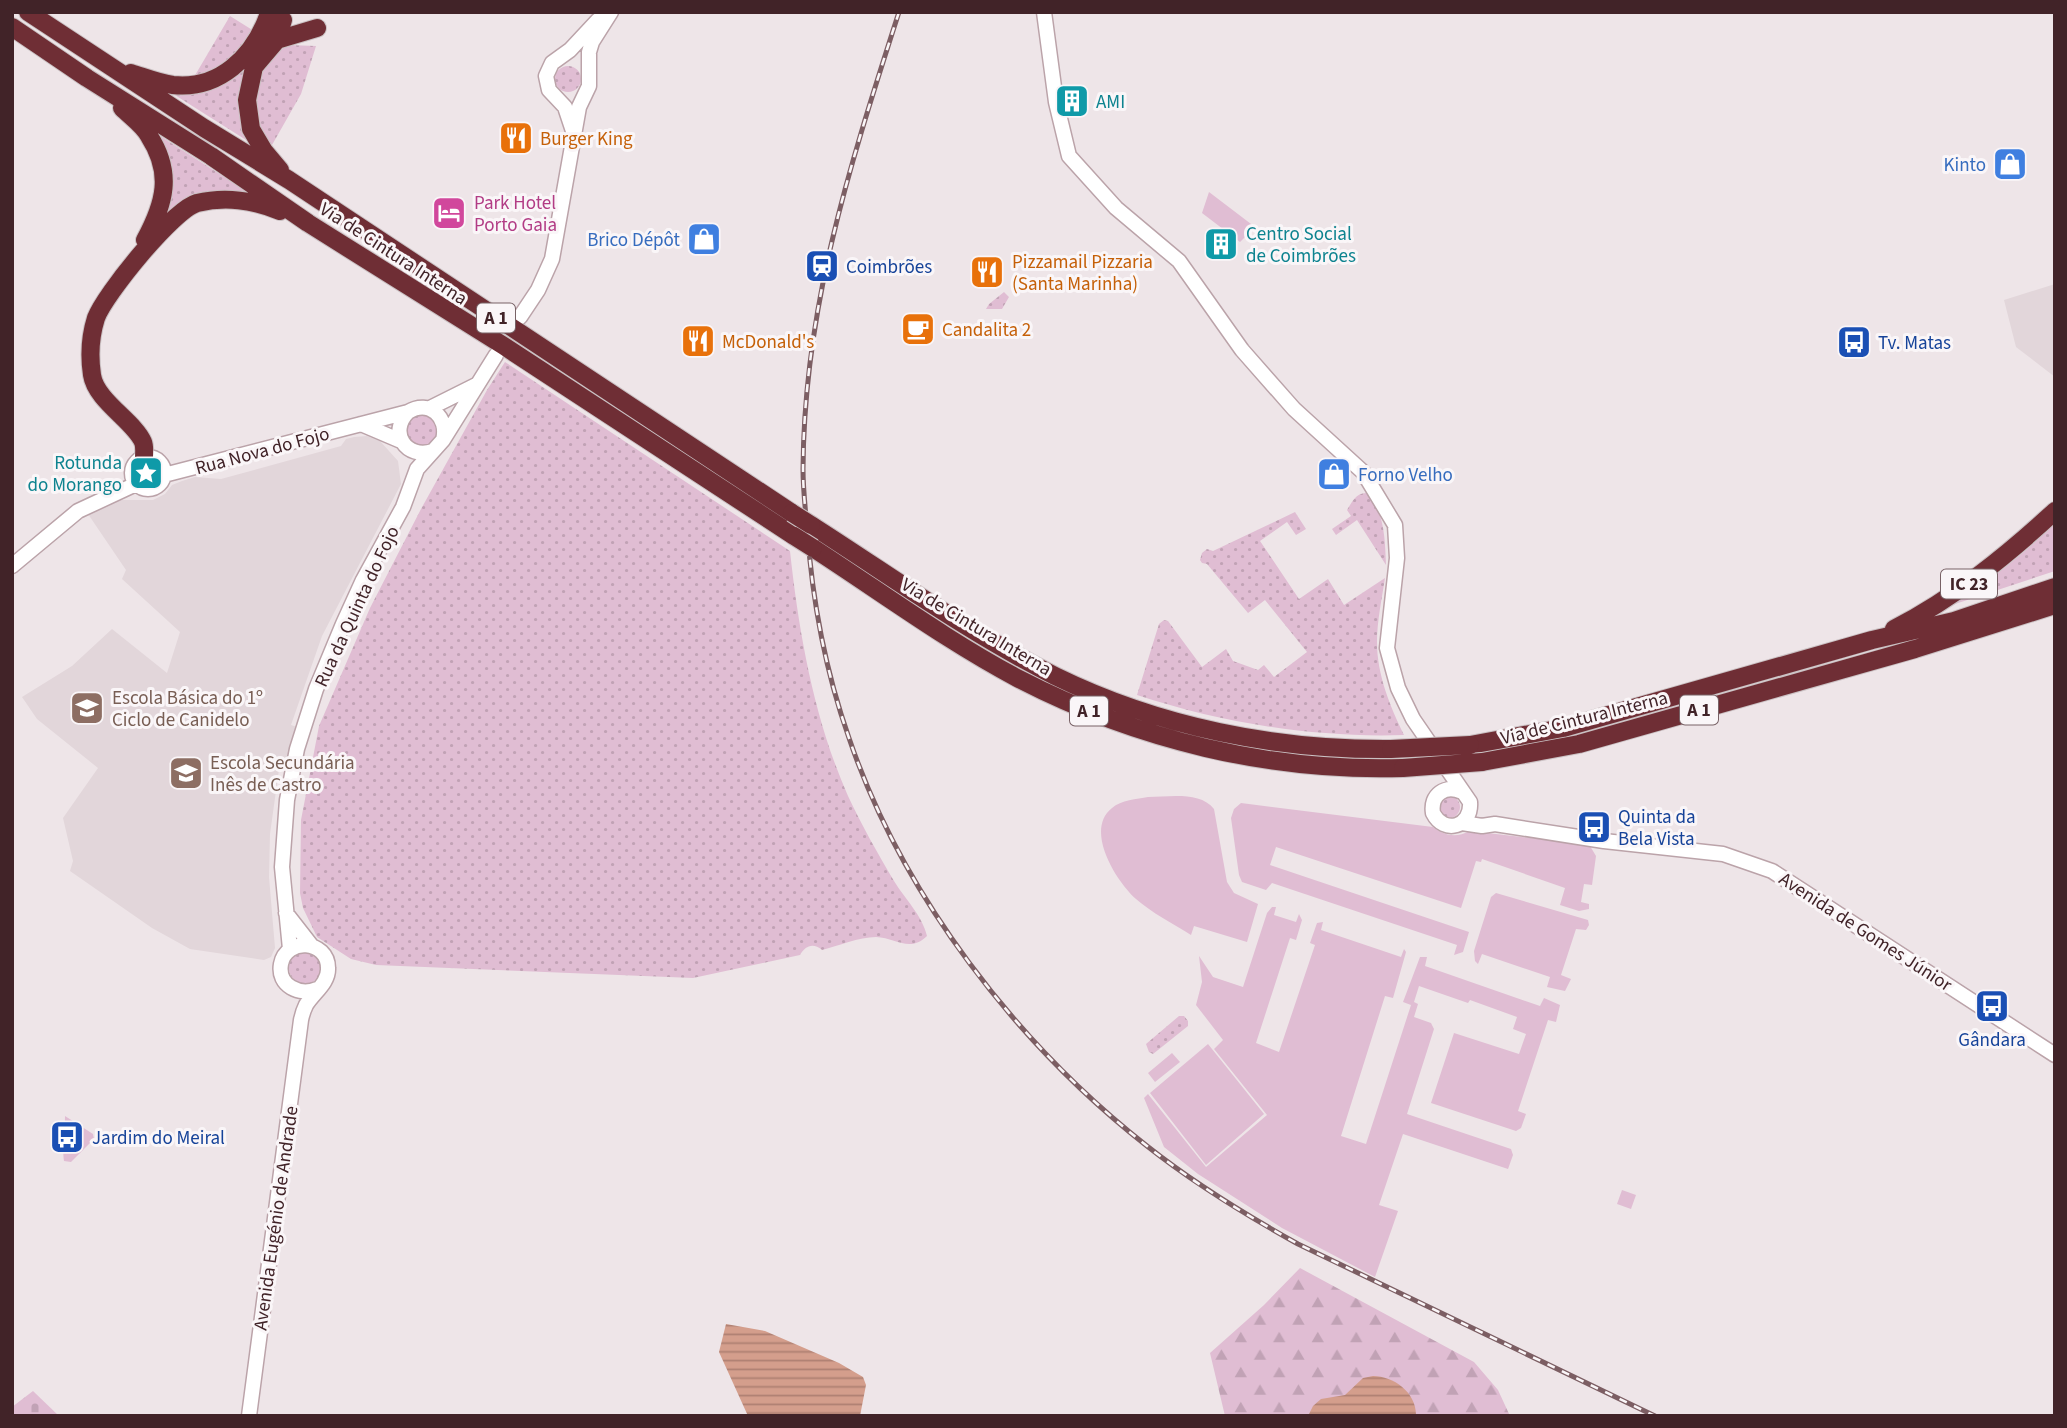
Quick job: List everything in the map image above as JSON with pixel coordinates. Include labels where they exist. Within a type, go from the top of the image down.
[{"type":"highway","name":"Via de Cintura Interna","points":[[28,12],[988,639],[1057,676],[1110,699],[1199,727],[1258,740],[1330,748],[1391,749],[1470,745],[1563,728],[1872,640]]},
{"type":"highway","points":[[114,67],[171,85],[196,85],[220,76],[240,61],[276,18],[277,40]]},
{"type":"highway","name":"Via de Cintura Interna","points":[[12,27],[211,156],[308,223],[515,353],[989,662],[1047,693],[1123,724],[1194,746],[1258,759],[1338,768],[1403,768],[1482,762],[1579,744],[1915,649],[2055,605]]},
{"type":"highway","points":[[289,180],[257,141],[251,129],[247,100],[254,67],[277,40],[317,28]]},
{"type":"highway","points":[[88,78],[148,134],[162,161],[165,190],[159,214],[129,268],[97,316],[89,351],[92,380],[142,440],[144,458]]},
{"type":"highway","points":[[129,268],[172,221],[194,204],[239,199],[279,210],[308,223]]},
{"type":"highway","name":"IC 23","points":[[1872,640],[1934,607],[1973,582],[2055,511]]},
{"type":"highway","name":"A 1","points":[[1872,640],[1954,621],[2055,587]]},
{"type":"main road","points":[[574,133],[559,99],[549,90],[546,76],[552,63],[570,50],[609,12]]},
{"type":"main road","points":[[520,317],[538,290],[552,258],[579,107],[590,79],[589,52],[609,12]]},
{"type":"main road","points":[[1042,13],[1056,102],[1069,156],[1116,208],[1179,261],[1242,350],[1294,410],[1363,472],[1395,526],[1397,558],[1387,648],[1398,688],[1413,719],[1446,768],[1462,792],[1470,805],[1469,815],[1462,823],[1448,827],[1434,817],[1432,804],[1440,792],[1446,768]]},
{"type":"main road","points":[[558,59],[573,57],[586,65],[589,72]]},
{"type":"main road","points":[[559,99],[573,100],[586,93]]},
{"type":"main road","name":"Rua Nova do Fojo","points":[[438,446],[496,355]]},
{"type":"main road","name":"Rua Nova do Fojo","points":[[164,475],[408,412],[414,408],[430,408],[477,384]]},
{"type":"main road","points":[[360,424],[419,454],[438,446],[445,433],[442,418],[430,408]]},
{"type":"main road","points":[[403,444],[399,425],[408,412]]},
{"type":"main road","name":"Rua da Quinta do Fojo","points":[[403,444],[410,475],[403,507]]},
{"type":"main road","name":"Rua da Quinta do Fojo","points":[[290,949],[282,867],[287,800],[298,749],[316,690],[363,580],[403,507],[417,468],[438,446]]},
{"type":"main road","points":[[144,458],[158,461],[164,475],[155,488],[145,489],[136,484],[133,469],[144,458]]},
{"type":"main road","points":[[12,566],[78,511],[136,484]]},
{"type":"main road","points":[[1440,792],[1450,789],[1462,792]]},
{"type":"main road","name":"Avenida de Gomes Júnior","points":[[1470,805],[1495,824]]},
{"type":"main road","name":"Avenida de Gomes Júnior","points":[[1462,823],[1482,826],[1495,824],[1604,841],[1723,854],[1772,871],[2055,1055]]},
{"type":"main road","points":[[286,913],[311,945]]},
{"type":"main road","points":[[290,949],[304,944],[311,945]]},
{"type":"main road","name":"Avenida Eugénio de Andrade","points":[[249,1416],[301,1020],[305,1007],[323,984],[328,968],[323,954],[311,945]]},
{"type":"main road","name":"Avenida Eugénio de Andrade","points":[[290,949],[281,962],[280,970],[282,978],[293,990],[301,1020]]},
{"type":"main road","points":[[293,990],[309,992],[317,989]]},
{"type":"shaded area","points":[[2055,284],[2055,377],[2016,347],[2004,300]]},
{"type":"shaded area","points":[[367,436],[380,441],[398,461],[401,484],[322,636],[291,725],[297,727],[286,763],[280,762],[270,834],[269,877],[275,948],[271,957],[264,960],[190,949],[152,928],[70,871],[73,861],[63,818],[98,768],[37,719],[22,697],[72,666],[112,629],[167,673],[180,632],[122,579],[126,570],[88,514],[119,500],[153,500],[165,494],[172,485],[195,477],[221,479],[341,446],[346,439]]},
{"type":"shaded area","points":[[726,1324],[765,1331],[839,1363],[863,1377],[866,1385],[860,1416],[748,1416],[719,1352]]},
{"type":"shaded area","points":[[1373,1376],[1389,1379],[1403,1387],[1413,1400],[1416,1416],[1308,1416],[1313,1406],[1321,1399],[1345,1395],[1363,1378]]},
{"type":"green space","points":[[230,16],[254,31],[229,61],[215,70],[194,77]]},
{"type":"green space","points":[[288,45],[316,46],[301,94],[272,145],[255,123],[258,75],[271,56]]},
{"type":"green space","points":[[255,53],[254,145],[167,90]]},
{"type":"green space","points":[[568,66],[577,70],[581,79],[577,88],[568,92],[559,88],[555,79],[559,70]]},
{"type":"green space","points":[[157,134],[254,196],[164,217]]},
{"type":"green space","points":[[1209,192],[1255,227],[1240,242],[1202,213]]},
{"type":"green space","points":[[1004,292],[1009,297],[1002,309],[986,309],[989,304]]},
{"type":"green space","points":[[505,362],[790,551],[803,645],[817,707],[836,767],[876,850],[921,921],[927,936],[921,941],[909,944],[869,937],[822,950],[810,946],[800,955],[693,978],[376,965],[351,959],[317,937],[303,908],[300,893],[301,820],[319,726],[370,608],[421,509]]},
{"type":"green space","points":[[422,414],[433,419],[438,430],[433,441],[422,446],[411,441],[406,430],[411,419]]},
{"type":"green space","points":[[145,466],[151,466],[156,474],[154,480],[145,482],[140,477],[140,471]]},
{"type":"green space","points":[[1366,493],[1380,517],[1386,565],[1357,520],[1336,535],[1332,529],[1351,516],[1347,510],[1357,496]]},
{"type":"green space","points":[[1295,512],[1306,529],[1296,535],[1287,522],[1260,541],[1299,599],[1328,579],[1344,605],[1385,578],[1378,626],[1379,666],[1385,690],[1404,735],[1336,734],[1269,727],[1169,705],[1137,695],[1159,624],[1164,620],[1168,621],[1202,667],[1226,649],[1233,661],[1258,670],[1264,665],[1274,677],[1307,652],[1265,600],[1248,613],[1207,564],[1200,560],[1207,549],[1213,551]]},
{"type":"green space","points":[[2055,521],[2055,571],[1949,606],[2018,557]]},
{"type":"green space","points":[[1449,796],[1459,803],[1460,807],[1453,817],[1449,818],[1439,811],[1438,807],[1445,797]]},
{"type":"green space","points":[[1148,797],[1193,797],[1208,803],[1214,809],[1227,882],[1234,893],[1258,904],[1247,942],[1194,926],[1191,935],[1142,904],[1120,880],[1102,842],[1104,817],[1120,803]]},
{"type":"green space","points":[[1241,803],[1433,827],[1451,835],[1470,831],[1584,844],[1590,846],[1596,856],[1592,885],[1584,884],[1581,902],[1589,904],[1589,909],[1579,911],[1560,905],[1565,888],[1482,859],[1481,862],[1476,861],[1461,908],[1276,847],[1270,865],[1469,932],[1463,952],[1454,955],[1457,945],[1272,883],[1266,890],[1242,882],[1231,818],[1234,809]]},
{"type":"green space","points":[[1496,893],[1588,920],[1586,930],[1576,929],[1561,975],[1571,979],[1565,991],[1547,987],[1550,977],[1482,954],[1478,964],[1475,961],[1474,951],[1491,897]]},
{"type":"green space","points":[[1272,907],[1276,907],[1274,915],[1296,922],[1299,914],[1302,920],[1296,940],[1290,938],[1256,1043],[1279,1052],[1315,945],[1310,943],[1317,923],[1323,922],[1321,930],[1401,957],[1404,949],[1406,952],[1393,998],[1385,996],[1341,1136],[1366,1144],[1411,1005],[1403,1002],[1420,957],[1427,957],[1425,966],[1540,1006],[1544,998],[1560,1005],[1556,1022],[1548,1020],[1518,1111],[1526,1114],[1521,1128],[1516,1131],[1431,1103],[1454,1033],[1519,1054],[1526,1034],[1513,1029],[1517,1017],[1419,986],[1414,1002],[1418,1004],[1414,1017],[1431,1023],[1434,1029],[1407,1114],[1511,1149],[1513,1155],[1508,1169],[1403,1134],[1379,1205],[1398,1211],[1375,1277],[1282,1228],[1198,1174],[1164,1147],[1144,1098],[1148,1094],[1206,1167],[1267,1115],[1214,1049],[1223,1040],[1196,1005],[1202,982],[1199,956],[1213,977],[1243,987],[1267,913]]},
{"type":"green space","points":[[305,952],[317,956],[321,968],[317,980],[305,984],[293,980],[289,968],[293,956]]},
{"type":"green space","points":[[1179,1016],[1184,1016],[1188,1026],[1153,1054],[1149,1052],[1146,1044]]},
{"type":"green space","points":[[1208,1044],[1264,1114],[1206,1165],[1150,1093]]},
{"type":"green space","points":[[1172,1053],[1180,1062],[1155,1082],[1148,1073]]},
{"type":"green space","points":[[65,1116],[93,1134],[94,1139],[71,1162],[64,1161]]},
{"type":"green space","points":[[1622,1190],[1636,1195],[1631,1209],[1617,1204]]},
{"type":"green space","points":[[1300,1268],[1474,1362],[1498,1390],[1510,1416],[1225,1416],[1210,1353],[1264,1305]]},
{"type":"green space","points":[[33,1391],[59,1416],[12,1416],[12,1407]]},
{"type":"railway","points":[[899,12],[847,181],[821,293],[805,409],[803,469],[812,581],[833,686],[849,738],[872,796],[900,854],[932,909],[969,963],[1010,1013],[1053,1061],[1099,1106],[1165,1160],[1221,1198],[1298,1244],[1655,1416]]},
{"type":"place","name":"AMI","points":[[1072,101]]},
{"type":"place","name":"Burger King","points":[[516,138]]},
{"type":"place","name":"Kinto","points":[[2010,164]]},
{"type":"place","name":"Park Hotel Porto Gaia","points":[[449,213]]},
{"type":"place","name":"Brico Dépôt","points":[[704,239]]},
{"type":"place","name":"Centro Social de Coimbrões","points":[[1221,244]]},
{"type":"place","name":"Coimbrões","points":[[822,266]]},
{"type":"place","name":"Pizzamail Pizzaria (Santa Marinha)","points":[[987,272]]},
{"type":"place","name":"Candalita 2","points":[[918,329]]},
{"type":"place","name":"McDonald's","points":[[698,341]]},
{"type":"place","name":"Tv. Matas","points":[[1854,342]]},
{"type":"place","name":"Rotunda do Morango","points":[[146,473]]},
{"type":"place","name":"Forno Velho","points":[[1334,474]]},
{"type":"place","name":"Escola Básica do 1º Ciclo de Canidelo","points":[[87,708]]},
{"type":"place","name":"Escola Secundária Inês de Castro","points":[[186,773]]},
{"type":"place","name":"Quinta da Bela Vista","points":[[1594,827]]},
{"type":"place","name":"Gândara","points":[[1992,1006]]},
{"type":"place","name":"Jardim do Meiral","points":[[67,1137]]}]
